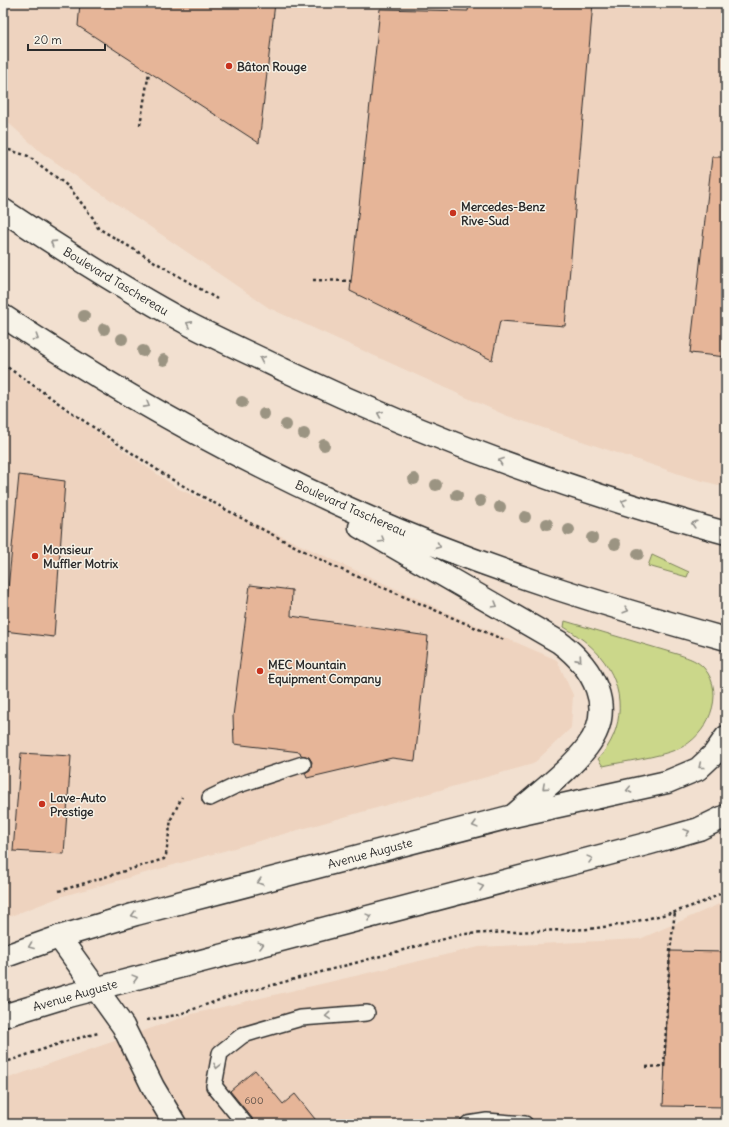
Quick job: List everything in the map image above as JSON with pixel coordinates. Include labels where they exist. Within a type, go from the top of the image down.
[{"type":"main road","name":"Boulevard Taschereau","points":[[3,210],[96,270],[182,320],[356,404],[425,433],[541,475],[726,533]]},
{"type":"main road","name":"Boulevard Taschereau","points":[[3,316],[101,379],[228,450],[358,513],[451,551],[581,596],[726,639]]},
{"type":"main road","points":[[228,450],[559,642],[583,664],[595,682],[600,700],[600,718],[593,738],[574,761],[513,816]]},
{"type":"main road","name":"Avenue Auguste","points":[[3,957],[59,937],[121,918],[513,816],[678,778],[698,769],[714,754],[726,737]]},
{"type":"main road","name":"Avenue Auguste","points":[[3,1016],[97,988],[650,843],[699,829],[726,816]]},
{"type":"main road","points":[[59,937],[123,1026],[153,1087],[175,1124]]},
{"type":"lane","points":[[210,798],[235,786],[303,764]]},
{"type":"lane","points":[[245,1124],[214,1086],[220,1053],[243,1035],[302,1018],[367,1012]]},
{"type":"lane","points":[[468,1124],[487,1122],[525,1124]]},
{"type":"path","points":[[140,125],[148,72]]},
{"type":"path","points":[[3,148],[28,156],[69,187],[93,218],[98,228],[217,299]]},
{"type":"path","points":[[313,280],[351,281]]},
{"type":"path","points":[[3,364],[84,421],[171,479],[252,524],[332,566],[509,642]]},
{"type":"path","points":[[59,891],[164,859],[166,855],[171,818],[182,797]]},
{"type":"path","points":[[164,1016],[177,1014],[208,1003],[463,934],[608,927],[642,921],[675,912],[706,901],[726,891]]},
{"type":"path","points":[[646,1067],[664,1066],[670,952],[675,912]]},
{"type":"path","points":[[3,1063],[77,1038]]},
{"type":"shaded area","points":[[3,3],[726,3],[726,487],[688,477],[505,415],[269,308],[42,153],[3,118]]},
{"type":"shaded area","points":[[3,366],[177,488],[455,616],[557,660],[573,695],[571,728],[533,764],[63,896],[3,919]]},
{"type":"shaded area","points":[[726,901],[726,1124],[3,1124],[3,1080],[192,1014],[479,947],[640,939]]},
{"type":"green space","points":[[652,555],[689,572],[687,577],[648,566]]},
{"type":"green space","points":[[565,621],[680,655],[699,663],[711,678],[714,690],[714,702],[705,725],[698,735],[678,749],[669,752],[603,766],[598,759],[614,735],[618,721],[618,694],[615,681],[609,668],[600,656],[583,640],[564,627]]},
{"type":"building","points":[[80,3],[275,3],[259,143],[78,26]]},
{"type":"building","points":[[469,3],[593,3],[565,326],[500,321],[492,360],[350,291],[380,9],[468,11]]},
{"type":"building","points":[[712,157],[726,157],[726,357],[690,353]]},
{"type":"building","name":"Monsieur Muffler Motrix","points":[[19,475],[65,481],[54,637],[4,631]]},
{"type":"building","points":[[250,585],[292,590],[291,616],[428,636],[415,761],[392,758],[307,778],[305,773],[310,770],[312,762],[309,757],[301,755],[300,752],[234,744],[233,716]]},
{"type":"building","name":"Lave-Auto Prestige","points":[[21,753],[71,756],[64,854],[13,851]]},
{"type":"building","points":[[670,951],[726,952],[726,1107],[663,1106]]},
{"type":"building","points":[[255,1070],[283,1104],[295,1094],[319,1124],[254,1124],[252,1118],[230,1091]]},
{"type":"place","name":"Bâton Rouge","points":[[229,66]]},
{"type":"place","name":"Mercedes-Benz Rive-Sud","points":[[453,213]]},
{"type":"place","name":"Monsieur Muffler Motrix","points":[[35,556]]},
{"type":"place","name":"MEC Mountain Equipment Company","points":[[260,671]]},
{"type":"place","name":"Lave-Auto Prestige","points":[[42,804]]}]
